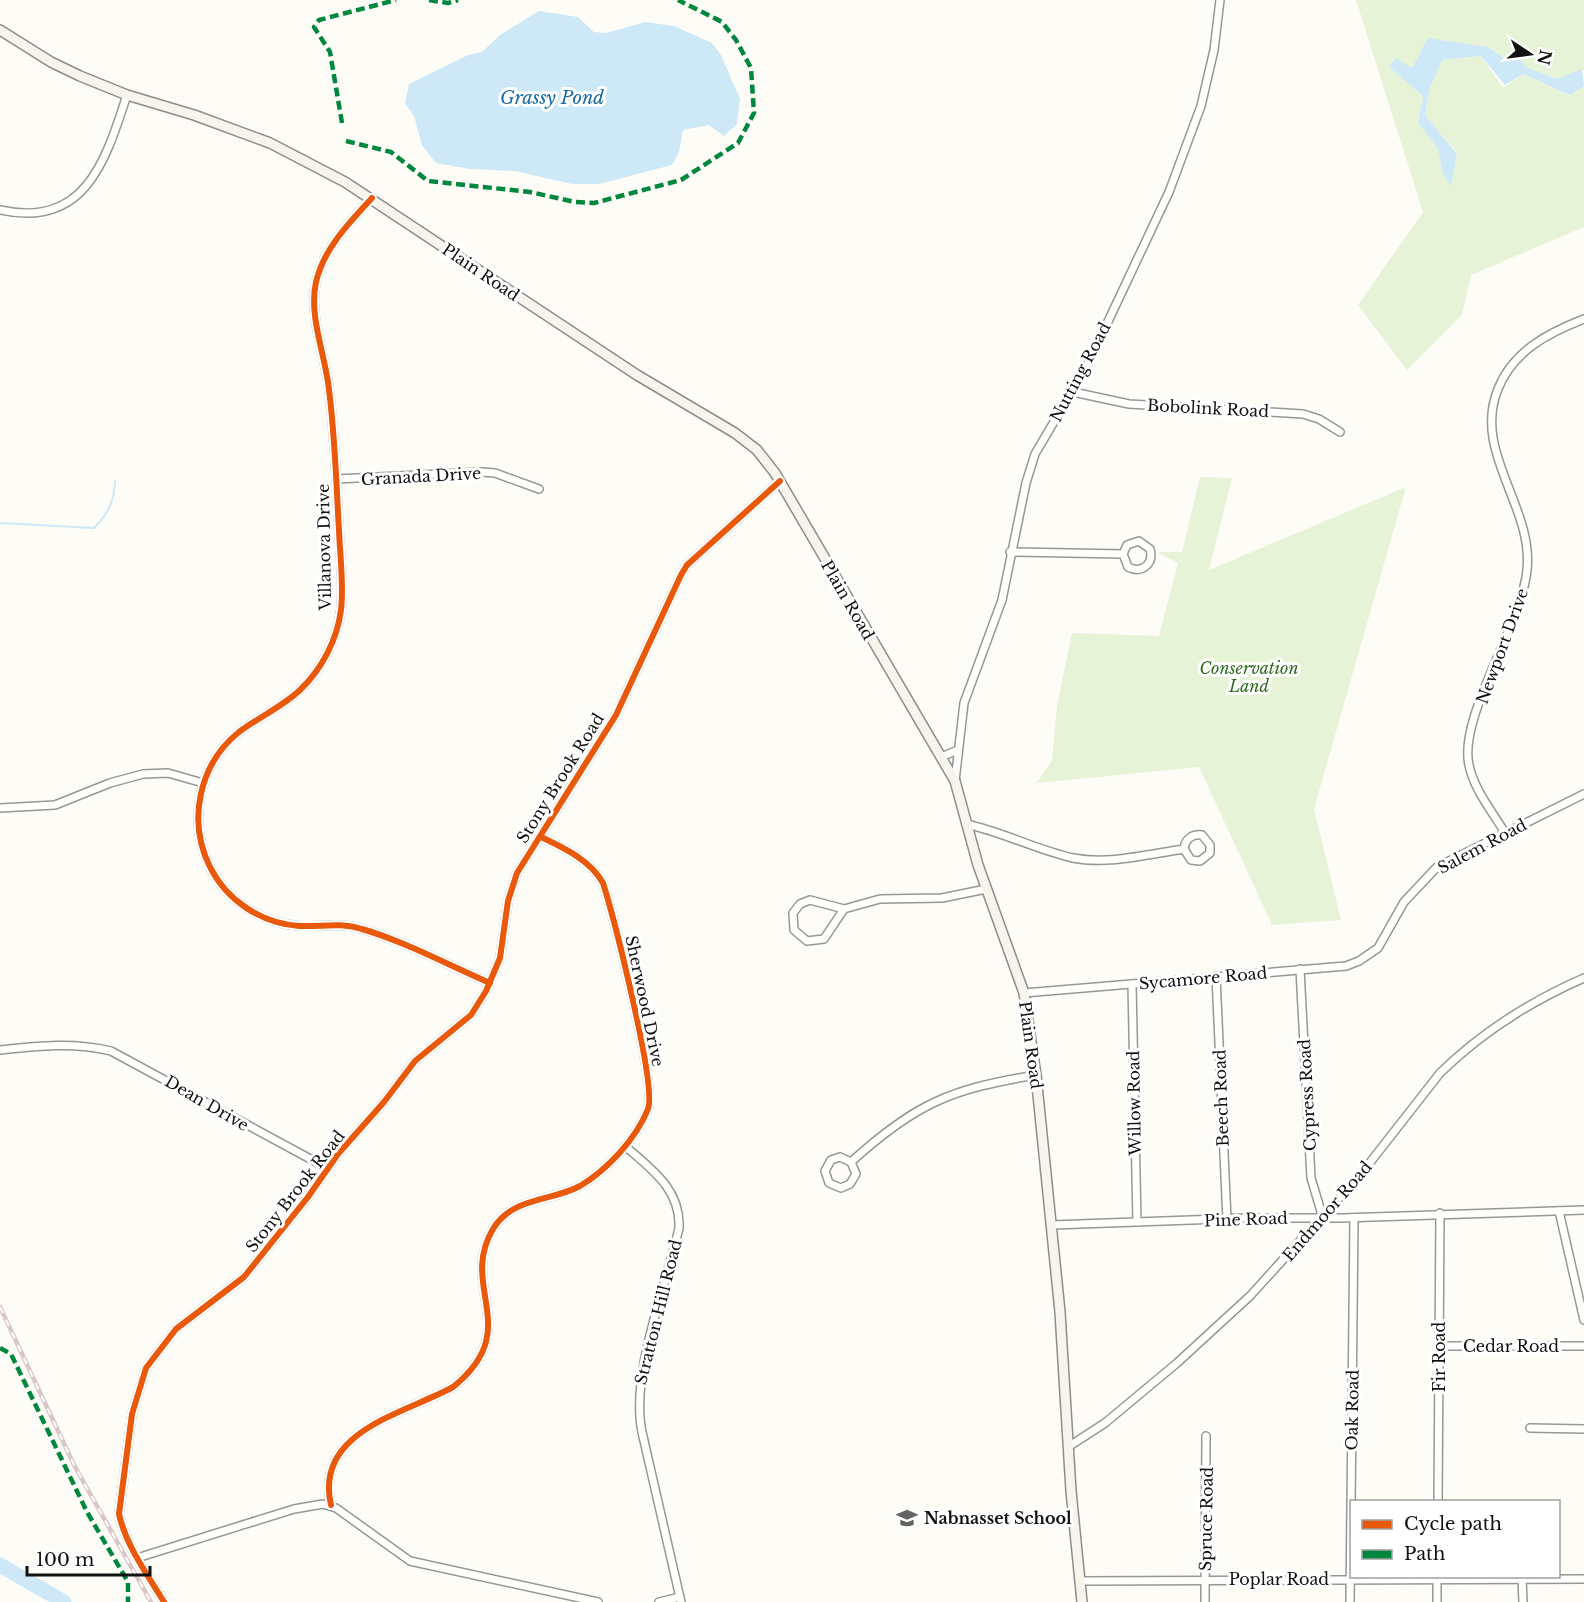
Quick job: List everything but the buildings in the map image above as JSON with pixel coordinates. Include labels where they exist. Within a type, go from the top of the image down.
[{"type":"main road","name":"Plain Road","points":[[0,30],[51,62],[127,95],[194,115],[270,143],[313,164],[372,198],[637,375],[735,433],[757,450],[780,481],[955,781],[986,889],[1024,993],[1036,1076],[1052,1226],[1082,1602]]},
{"type":"street","name":"Nutting Road","points":[[955,781],[964,703],[1002,600],[1010,552],[1035,454],[1073,392],[1169,192],[1194,129],[1214,50],[1220,0]]},
{"type":"street","points":[[0,210],[36,212],[50,209],[77,195],[104,162],[127,95]]},
{"type":"street","name":"Villanova Drive","points":[[372,198],[332,245],[321,268],[315,292],[316,319],[328,385],[336,480],[341,610],[328,653],[299,691],[242,730],[226,745],[213,763],[204,783],[198,815],[202,848],[210,868],[223,887],[247,909],[267,919],[288,925],[337,924],[364,930],[490,983]]},
{"type":"street","name":"Newport Drive","points":[[1505,833],[1476,786],[1467,750],[1478,712],[1520,602],[1528,568],[1525,538],[1494,446],[1492,410],[1497,390],[1514,361],[1537,342],[1584,319]]},
{"type":"street","name":"Bobolink Road","points":[[1073,392],[1106,401],[1129,404],[1303,414],[1319,418],[1340,432]]},
{"type":"street","name":"Granada Drive","points":[[336,480],[482,472],[495,473],[539,489]]},
{"type":"street","name":"Stony Brook Road","points":[[164,1602],[137,1558],[119,1514],[132,1414],[146,1368],[176,1329],[243,1277],[327,1168],[384,1102],[415,1061],[471,1015],[490,983],[500,958],[508,901],[513,883],[616,715],[687,565],[780,481]]},
{"type":"street","points":[[1139,541],[1148,545],[1151,558],[1142,569],[1132,569],[1125,563],[1123,554],[1130,542],[1139,541]]},
{"type":"street","points":[[1010,552],[1123,554]]},
{"type":"street","points":[[941,757],[958,750]]},
{"type":"street","points":[[0,808],[55,805],[110,783],[143,774],[168,773],[204,783]]},
{"type":"street","name":"Salem Road","points":[[1378,948],[1404,902],[1424,879],[1450,860],[1584,794]]},
{"type":"street","points":[[966,824],[1063,855],[1085,859],[1140,856],[1184,849]]},
{"type":"street","name":"Sherwood Drive","points":[[331,1505],[328,1494],[335,1457],[353,1437],[453,1387],[465,1377],[482,1354],[489,1323],[484,1288],[483,1256],[492,1230],[498,1222],[521,1204],[579,1186],[601,1170],[625,1146],[648,1108],[650,1083],[608,897],[598,875],[588,865],[541,837]]},
{"type":"street","points":[[844,909],[824,939],[807,941],[794,930],[793,913],[805,901],[816,900],[844,909],[880,899],[942,898],[986,889]]},
{"type":"street","name":"Sycamore Road","points":[[1024,993],[1346,966],[1359,961],[1378,948]]},
{"type":"street","name":"Cypress Road","points":[[1300,969],[1311,1178],[1323,1218]]},
{"type":"street","name":"Beech Road","points":[[1216,976],[1227,1220]]},
{"type":"street","name":"Endmoor Road","points":[[1068,1447],[1105,1423],[1225,1320],[1323,1218],[1440,1073],[1460,1053],[1482,1035],[1529,1005],[1584,978]]},
{"type":"street","name":"Willow Road","points":[[1131,984],[1137,1222]]},
{"type":"street","name":"Dean Drive","points":[[0,1050],[50,1044],[83,1045],[111,1051],[327,1168]]},
{"type":"street","points":[[852,1162],[894,1124],[927,1104],[963,1091],[1036,1076]]},
{"type":"street","name":"Stratton Hill Road","points":[[625,1146],[662,1179],[673,1194],[678,1211],[677,1236],[641,1377],[638,1404],[642,1432],[680,1599]]},
{"type":"street","points":[[840,1157],[852,1162],[855,1170],[852,1182],[841,1188],[829,1183],[825,1171],[831,1160],[840,1157]]},
{"type":"street","name":"Pine Road","points":[[1052,1226],[1584,1210]]},
{"type":"street","points":[[1559,1211],[1584,1320]]},
{"type":"street","name":"Fir Road","points":[[1438,1500],[1440,1213]]},
{"type":"street","name":"Oak Road","points":[[1351,1500],[1354,1218]]},
{"type":"street","name":"Cedar Road","points":[[1439,1346],[1584,1346]]},
{"type":"street","points":[[1530,1428],[1584,1429]]},
{"type":"street","name":"Spruce Road","points":[[1205,1602],[1206,1436]]},
{"type":"street","points":[[137,1558],[274,1514],[322,1504],[331,1505],[410,1562],[598,1602]]},
{"type":"street","points":[[1437,1578],[1437,1602]]},
{"type":"street","name":"Oak Road","points":[[1350,1579],[1350,1602]]},
{"type":"street","points":[[1522,1579],[1523,1602]]},
{"type":"street","name":"Poplar Road","points":[[1082,1581],[1584,1579]]},
{"type":"street","points":[[659,1602],[680,1599]]},
{"type":"green space","points":[[1356,0],[1584,0],[1584,70],[1557,79],[1526,67],[1515,55],[1508,61],[1488,47],[1428,38],[1412,69],[1389,66],[1423,96],[1418,123],[1439,148],[1443,174],[1451,185],[1457,153],[1425,116],[1429,91],[1442,60],[1481,56],[1503,88],[1523,74],[1569,95],[1584,86],[1584,227],[1471,275],[1462,315],[1407,370],[1358,305],[1423,212]]},
{"type":"green space","name":"Conservation Land","points":[[1200,477],[1232,478],[1209,570],[1406,487],[1314,809],[1341,920],[1272,925],[1199,767],[1037,783],[1052,760],[1057,706],[1072,633],[1159,636],[1178,563],[1157,552],[1182,552]]},
{"type":"water","name":"Grassy Pond","points":[[539,11],[578,17],[594,32],[607,33],[645,22],[674,26],[712,43],[721,55],[740,99],[737,124],[724,136],[709,125],[683,130],[679,152],[672,165],[599,184],[572,184],[515,171],[470,169],[436,163],[422,145],[414,116],[405,103],[409,84],[468,55],[482,52],[500,35]]},
{"type":"water","points":[[1428,38],[1488,47],[1508,61],[1515,54],[1526,67],[1557,79],[1582,69],[1584,86],[1570,95],[1523,74],[1505,85],[1481,56],[1442,60],[1429,91],[1425,115],[1457,154],[1451,186],[1443,174],[1438,148],[1418,123],[1423,96],[1389,67],[1396,58],[1412,68]]},
{"type":"waterway","points":[[0,523],[94,528],[110,506],[115,481]]},
{"type":"waterway","points":[[0,1565],[64,1602]]},
{"type":"railway","points":[[0,1307],[74,1465],[151,1602]]},
{"type":"marked path","points":[[342,123],[330,52],[314,27],[319,20],[396,0]]},
{"type":"marked path","points":[[429,0],[448,3],[458,0]]},
{"type":"marked path","points":[[346,141],[391,152],[428,181],[530,192],[575,202],[594,203],[681,180],[738,143],[754,113],[751,68],[736,40],[722,22],[678,0]]},
{"type":"marked path","points":[[0,1348],[11,1354],[87,1512],[128,1582],[128,1602]]},
{"type":"cycle path","points":[[372,198],[331,247],[320,270],[314,294],[315,319],[330,400],[335,456],[342,570],[341,610],[336,632],[322,663],[308,682],[286,702],[239,732],[214,760],[201,794],[199,831],[203,849],[217,879],[236,900],[259,915],[299,926],[339,925],[362,929],[411,947],[490,983]]},
{"type":"cycle path","points":[[164,1602],[132,1549],[119,1514],[132,1414],[146,1368],[176,1329],[244,1277],[308,1197],[338,1154],[384,1102],[415,1061],[471,1015],[486,991],[500,958],[508,901],[517,873],[616,715],[681,575],[687,565],[780,481]]},
{"type":"cycle path","points":[[331,1505],[329,1480],[336,1459],[349,1442],[367,1428],[453,1387],[474,1366],[485,1346],[488,1327],[482,1270],[484,1250],[493,1229],[501,1219],[510,1211],[521,1206],[568,1191],[590,1179],[620,1153],[648,1109],[649,1094],[640,1035],[616,928],[603,883],[584,861],[541,837]]},
{"type":"place","name":"Nabnasset School","points":[[907,1518]]}]
